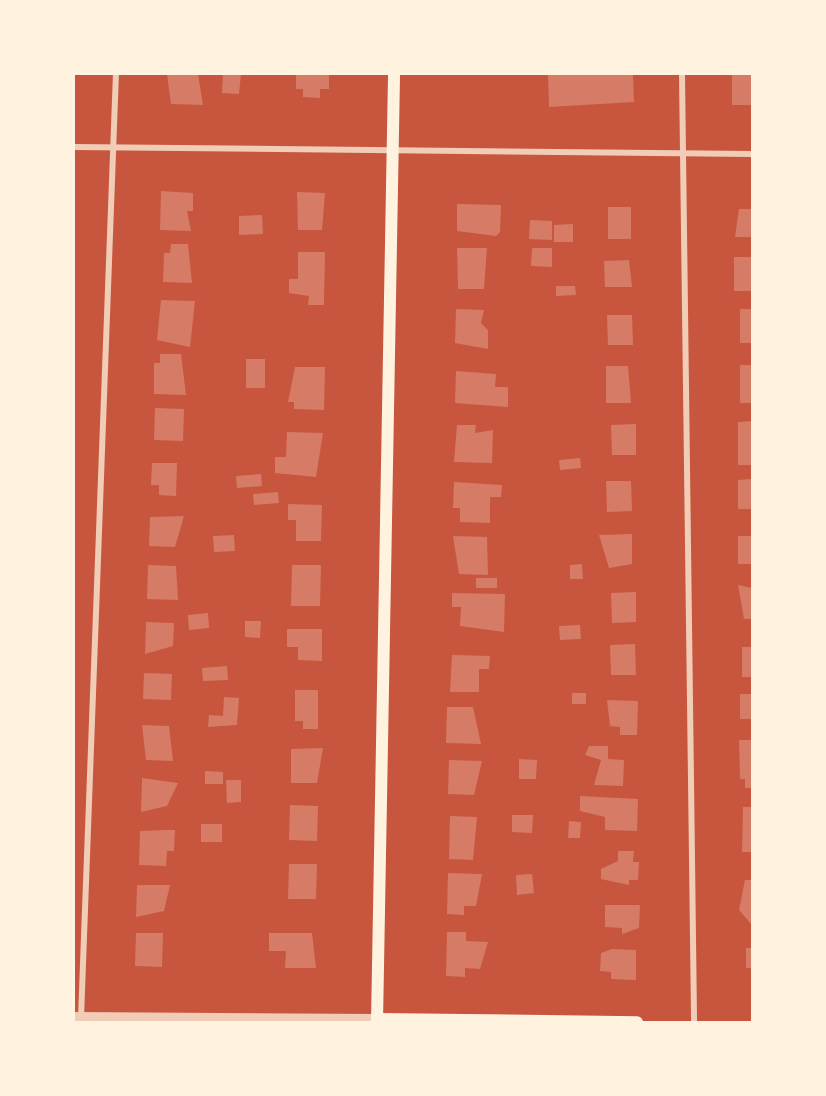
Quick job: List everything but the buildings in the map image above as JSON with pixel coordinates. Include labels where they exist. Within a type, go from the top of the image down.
[{"type":"main road","points":[[394,74],[377,1021],[637,1023]]},
{"type":"street","points":[[116,74],[77,1018],[377,1021]]},
{"type":"street","points":[[682,74],[694,1023]]},
{"type":"street","points":[[74,147],[394,153],[682,152],[753,154]]}]
